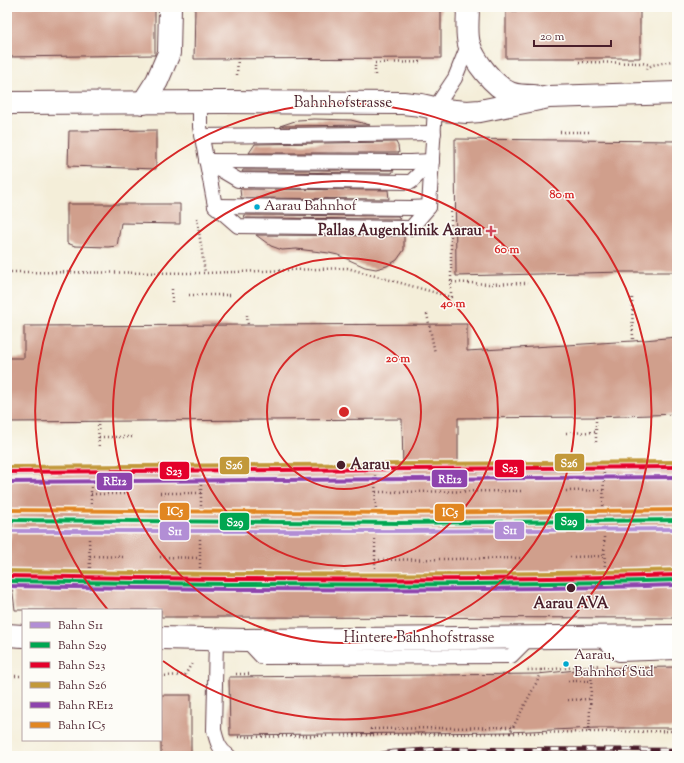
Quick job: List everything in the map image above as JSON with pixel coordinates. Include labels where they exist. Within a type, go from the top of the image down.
[{"type":"main road","points":[[143,103],[157,81],[169,53],[170,7]]},
{"type":"main road","points":[[468,7],[469,44],[473,54],[484,70],[503,89],[512,93],[518,95],[550,97]]},
{"type":"main road","name":"Bahnhofstrasse","points":[[7,104],[403,104],[474,112],[550,97],[677,93]]},
{"type":"main road","points":[[7,636],[22,636]]},
{"type":"main road","name":"Hintere Bahnhofstrasse","points":[[162,638],[216,649],[246,640],[677,636]]},
{"type":"lane","points":[[200,103],[201,136],[215,206],[238,226],[410,228],[430,206],[435,108],[455,78],[469,44]]},
{"type":"lane","points":[[201,136],[434,134]]},
{"type":"lane","points":[[206,160],[432,161]]},
{"type":"lane","points":[[206,160],[238,180],[404,182],[411,182],[432,161]]},
{"type":"lane","points":[[215,206],[411,208],[430,206]]},
{"type":"lane","points":[[599,637],[619,654],[677,652]]},
{"type":"lane","points":[[216,649],[214,730],[217,743],[223,752],[229,756]]},
{"type":"path","points":[[237,75],[238,58]]},
{"type":"path","points":[[375,75],[375,63],[422,62]]},
{"type":"path","points":[[579,62],[642,62],[652,65]]},
{"type":"path","points":[[560,132],[589,132]]},
{"type":"path","points":[[7,272],[205,273],[347,268],[451,297],[451,201]]},
{"type":"path","points":[[452,282],[488,284],[528,283]]},
{"type":"path","points":[[172,289],[172,302]]},
{"type":"path","points":[[189,295],[231,295]]},
{"type":"path","points":[[632,298],[633,341]]},
{"type":"path","points":[[427,314],[435,353]]},
{"type":"path","points":[[248,315],[248,325]]},
{"type":"path","points":[[596,417],[596,444]]},
{"type":"path","points":[[98,422],[99,449]]},
{"type":"path","points":[[566,432],[596,432]]},
{"type":"path","points":[[98,437],[132,437]]},
{"type":"path","points":[[603,510],[604,473]]},
{"type":"path","points":[[376,475],[376,511]]},
{"type":"path","points":[[201,477],[201,507]]},
{"type":"path","points":[[91,479],[91,508]]},
{"type":"path","points":[[566,491],[604,490]]},
{"type":"path","points":[[376,492],[523,491]]},
{"type":"path","points":[[160,494],[201,493]]},
{"type":"path","points":[[91,494],[127,494]]},
{"type":"path","points":[[604,537],[605,572]]},
{"type":"path","points":[[89,538],[90,570]]},
{"type":"path","points":[[374,538],[375,574]]},
{"type":"path","points":[[200,539],[200,572]]},
{"type":"path","points":[[90,556],[126,557]]},
{"type":"path","points":[[570,557],[604,556]]},
{"type":"path","points":[[160,557],[200,558]]},
{"type":"path","points":[[375,560],[521,558]]},
{"type":"path","points":[[162,676],[185,675],[194,659],[216,649],[221,661],[221,674],[252,674]]},
{"type":"path","points":[[588,732],[592,665]]},
{"type":"path","points":[[510,733],[541,674],[541,670],[525,670]]},
{"type":"path","points":[[7,676],[22,676]]},
{"type":"path","points":[[568,681],[591,681]]},
{"type":"path","points":[[568,700],[590,699]]},
{"type":"path","points":[[371,735],[372,729],[511,727]]},
{"type":"path","points":[[237,737],[677,731]]},
{"type":"building","points":[[7,7],[155,7],[155,55],[7,57]]},
{"type":"building","points":[[195,7],[441,7],[441,58],[194,59]]},
{"type":"building","points":[[532,7],[640,7],[640,58],[506,58],[506,11],[532,11]]},
{"type":"building","points":[[298,120],[351,120],[370,125],[280,126]]},
{"type":"building","points":[[156,130],[156,169],[68,166],[69,131]]},
{"type":"building","points":[[455,139],[677,141],[677,272],[456,276]]},
{"type":"building","points":[[396,142],[399,153],[249,153],[255,144]]},
{"type":"building","points":[[243,170],[394,170],[392,173],[242,172]]},
{"type":"building","points":[[240,189],[388,190],[389,199],[241,198]]},
{"type":"building","points":[[67,204],[180,204],[180,224],[121,223],[117,246],[75,246],[67,243]]},
{"type":"building","points":[[244,215],[398,216],[400,219],[245,218]]},
{"type":"building","points":[[256,235],[404,236],[404,250],[397,260],[387,266],[376,269],[365,267],[338,255],[329,253],[297,249],[282,250],[271,246]]},
{"type":"building","points":[[467,324],[467,351],[677,337],[677,414],[596,417],[458,418],[458,472],[677,470],[677,618],[162,617],[162,609],[15,610],[9,561],[7,561],[13,523],[8,491],[11,475],[403,472],[402,419],[7,422],[7,358],[24,358],[24,326]]},
{"type":"building","points":[[677,667],[677,728],[596,728],[508,732],[230,735],[229,677],[538,674],[595,668]]},
{"type":"building","points":[[162,695],[191,695],[191,756],[161,756]]},
{"type":"railway","points":[[371,756],[392,752],[439,749],[677,750]]},
{"type":"rail line","name":"S26","points":[[7,467],[677,462]]},
{"type":"rail line","name":"S23","points":[[7,472],[677,467]]},
{"type":"rail line","name":"RE12","points":[[7,482],[677,477]]},
{"type":"rail line","name":"IC5","points":[[7,510],[399,513],[677,510]]},
{"type":"rail line","name":"S29","points":[[7,520],[399,523],[677,520]]},
{"type":"rail line","name":"S11","points":[[7,531],[677,529]]},
{"type":"rail line","name":"S26","points":[[7,571],[342,575],[510,574],[677,570]]},
{"type":"rail line","name":"S23","points":[[7,576],[342,580],[510,579],[677,575]]},
{"type":"rail line","name":"S29","points":[[7,581],[342,585],[510,584],[677,580]]},
{"type":"rail line","name":"RE12","points":[[7,586],[342,590],[510,589],[677,585]]},
{"type":"place","name":"Aarau Bahnhof","points":[[257,207]]},
{"type":"place","name":"Pallas Augenklinik Aarau","points":[[491,231]]},
{"type":"place","name":"Aarau","points":[[341,465]]},
{"type":"place","name":"Aarau AVA","points":[[571,588]]},
{"type":"place","name":"Aarau, Bahnhof Süd","points":[[566,664]]}]
